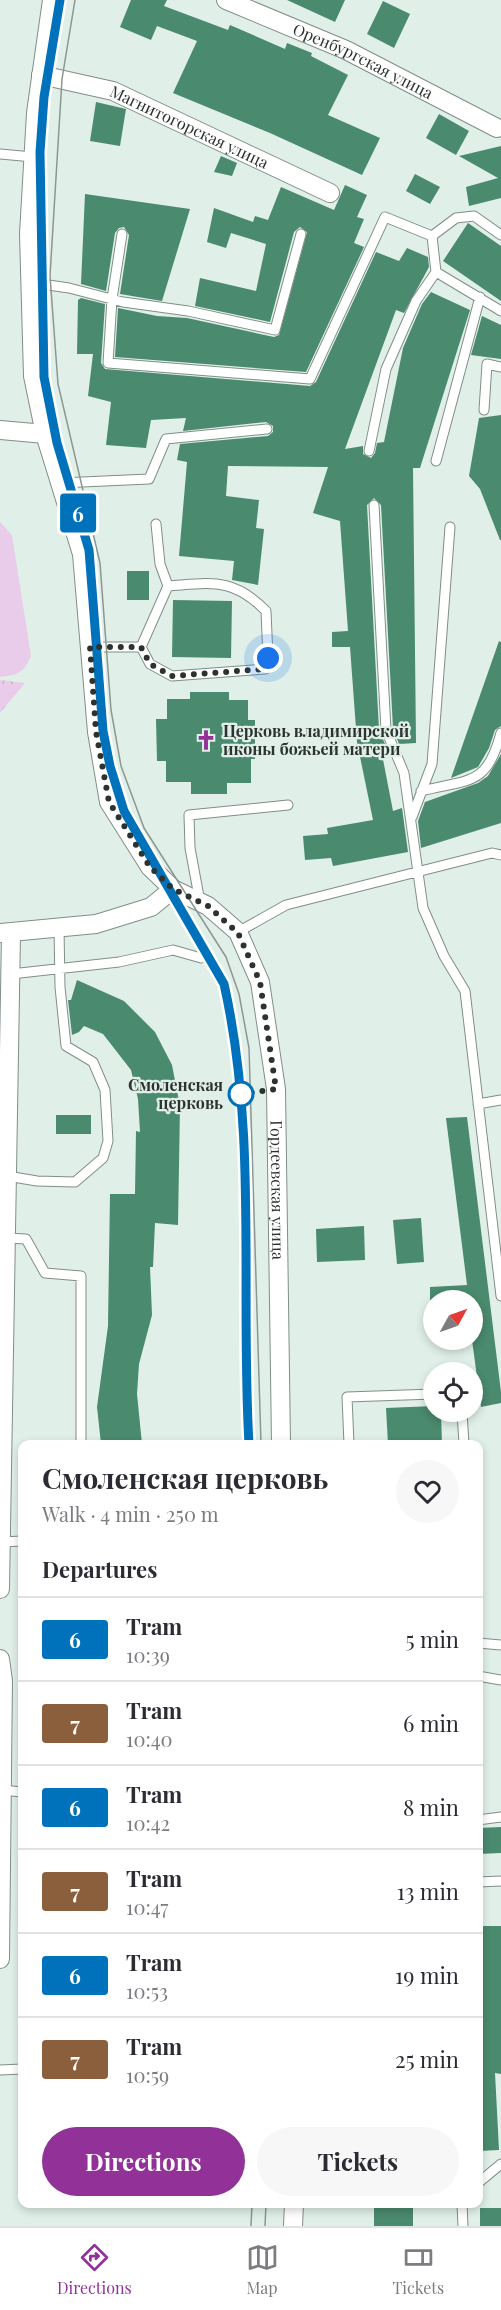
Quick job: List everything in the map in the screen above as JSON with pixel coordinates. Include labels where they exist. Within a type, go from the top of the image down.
[{"type":"street","name":"Гордеевская улица","points":[[52,0],[41,75],[33,157],[28,282],[33,376],[45,434],[82,554],[96,732],[109,802],[150,867],[173,889],[200,902],[224,918],[238,933],[260,982],[276,1089],[280,1440]]},
{"type":"street","name":"Оренбургская улица","points":[[226,0],[346,50],[497,128]]},
{"type":"street","name":"Магнитогорская улица","points":[[41,75],[113,91],[330,193]]},
{"type":"street","points":[[0,430],[45,434]]},
{"type":"street","points":[[0,1589],[7,1176],[4,1085],[10,974],[6,933],[96,924],[151,907],[173,889]]},
{"type":"street","points":[[0,1659],[3,1681],[0,1959]]},
{"type":"street","points":[[293,2226],[294,2208]]},
{"type":"lane","points":[[0,154],[33,157]]},
{"type":"lane","points":[[432,236],[456,218],[474,216],[501,235]]},
{"type":"lane","points":[[122,234],[112,299],[108,363],[310,379],[385,217],[432,236]]},
{"type":"lane","points":[[28,282],[188,311],[275,330],[302,234]]},
{"type":"lane","points":[[369,451],[386,369],[417,302],[436,272],[432,236]]},
{"type":"lane","points":[[436,272],[501,311]]},
{"type":"lane","points":[[436,461],[480,297]]},
{"type":"lane","points":[[484,410],[488,364],[501,367]]},
{"type":"lane","points":[[60,483],[149,478],[166,439],[267,429]]},
{"type":"lane","points":[[374,505],[386,730],[404,773],[423,908],[444,956],[465,991],[501,1296]]},
{"type":"lane","points":[[141,647],[168,586],[160,564],[156,524]]},
{"type":"lane","points":[[411,819],[432,764],[450,527]]},
{"type":"lane","points":[[141,647],[150,664],[172,676],[265,669],[268,658],[266,611],[249,594],[217,583],[168,586]]},
{"type":"lane","points":[[90,647],[141,647]]},
{"type":"lane","points":[[421,791],[477,778],[494,759],[501,733]]},
{"type":"lane","points":[[200,902],[190,848],[189,815],[288,804]]},
{"type":"lane","points":[[238,933],[286,905],[492,853],[501,855]]},
{"type":"lane","points":[[7,1176],[37,1181],[75,1182],[104,1158],[108,1141],[105,1090],[93,1062],[66,1046],[59,928]]},
{"type":"lane","points":[[10,974],[119,962],[172,950],[201,958]]},
{"type":"lane","points":[[478,1104],[501,1100]]},
{"type":"lane","points":[[6,1238],[26,1239],[45,1273],[81,1275],[81,1440]]},
{"type":"lane","points":[[349,1440],[347,1397],[423,1394]]},
{"type":"lane","points":[[463,1422],[464,1440]]},
{"type":"lane","points":[[1,1542],[18,1541]]},
{"type":"lane","points":[[483,1643],[501,1645]]},
{"type":"lane","points":[[483,1677],[501,1680]]},
{"type":"lane","points":[[2,1790],[18,1792]]},
{"type":"lane","points":[[483,1819],[501,1817]]},
{"type":"lane","points":[[483,1882],[501,1881]]},
{"type":"lane","points":[[0,2070],[18,2068]]},
{"type":"lane","points":[[483,2179],[501,2164]]},
{"type":"lane","points":[[462,2208],[463,2226]]},
{"type":"green space","points":[[0,522],[12,535],[31,656],[26,666],[19,672],[0,677]]},
{"type":"green space","points":[[0,680],[25,683],[0,713]]},
{"type":"building","points":[[131,0],[167,0],[164,6],[228,30],[230,25],[285,49],[287,43],[312,53],[311,56],[348,75],[328,115],[380,138],[362,175],[270,133],[173,93],[197,41],[157,26],[151,40],[120,27]]},
{"type":"building","points":[[287,0],[345,0],[335,22]]},
{"type":"building","points":[[383,1],[410,14],[394,48],[367,34]]},
{"type":"building","points":[[96,102],[126,109],[120,146],[90,141]]},
{"type":"building","points":[[439,114],[469,131],[456,155],[426,138]]},
{"type":"building","points":[[501,146],[501,198],[469,206],[466,187],[498,178],[459,156]]},
{"type":"building","points":[[221,156],[237,163],[232,176],[214,172]]},
{"type":"building","points":[[415,174],[440,187],[430,204],[406,191]]},
{"type":"building","points":[[345,185],[367,195],[357,217],[364,219],[354,243],[364,247],[306,372],[115,357],[118,308],[157,316],[187,318],[274,337],[279,335],[307,232],[300,227],[294,232],[270,322],[195,306],[200,278],[256,291],[266,244],[231,233],[226,248],[207,242],[214,208],[253,222],[255,216],[268,220],[281,187],[334,210]]},
{"type":"building","points":[[85,194],[190,209],[162,301],[120,294],[129,235],[124,227],[119,228],[115,233],[106,291],[81,284]]},
{"type":"building","points":[[468,223],[501,246],[501,301],[443,261]]},
{"type":"building","points":[[407,248],[428,257],[429,267],[404,313],[396,310],[345,449],[363,446],[363,454],[371,458],[375,453],[377,443],[384,442],[403,348],[422,304],[431,292],[470,310],[420,468],[413,468],[416,743],[399,744],[393,728],[381,505],[374,498],[367,505],[379,730],[385,744],[380,744],[393,811],[402,808],[408,852],[333,866],[331,858],[305,860],[303,836],[328,834],[327,828],[373,820],[357,742],[350,647],[332,647],[332,632],[348,631],[340,521],[313,513],[328,467],[228,466],[226,496],[259,500],[256,528],[264,529],[258,585],[232,580],[234,561],[179,556],[187,462],[177,460],[180,444],[268,436],[273,432],[273,426],[266,422],[183,431],[186,418],[151,420],[146,448],[106,445],[111,402],[88,396],[93,354],[77,354],[78,300],[81,298],[105,304],[101,363],[105,369],[310,386],[316,382],[376,252],[399,261]]},
{"type":"building","points":[[482,316],[501,325],[501,359],[471,355]]},
{"type":"building","points":[[501,415],[500,540],[480,489],[469,476],[479,418]]},
{"type":"building","points":[[127,571],[149,571],[149,600],[127,600]]},
{"type":"building","points":[[173,600],[232,601],[231,658],[172,657]]},
{"type":"building","points":[[499,641],[501,642],[501,726],[495,730],[489,748],[478,767],[451,778]]},
{"type":"building","name":"Церковь владимирской иконы божьей матери","points":[[190,692],[229,692],[229,700],[248,700],[248,720],[255,720],[255,759],[251,759],[251,783],[227,783],[227,794],[191,794],[191,782],[166,782],[166,761],[157,761],[156,719],[167,719],[167,699],[190,699]]},
{"type":"building","points":[[501,754],[501,823],[421,848],[418,821],[425,802],[478,783],[488,776]]},
{"type":"building","points":[[77,980],[124,1001],[155,1032],[172,1065],[180,1106],[178,1225],[155,1223],[153,1267],[150,1267],[152,1315],[139,1364],[137,1394],[142,1440],[101,1440],[97,1407],[108,1326],[110,1194],[135,1194],[136,1131],[140,1132],[138,1099],[131,1070],[103,1034],[84,1026],[72,1035],[68,1000],[71,1000]]},
{"type":"building","points":[[56,1115],[91,1115],[91,1134],[56,1134]]},
{"type":"building","points":[[467,1117],[501,1392],[501,1403],[483,1407],[483,1362],[475,1362],[473,1350],[483,1350],[483,1290],[430,1290],[430,1287],[467,1285],[446,1118]]},
{"type":"building","points":[[421,1218],[424,1262],[397,1264],[393,1220]]},
{"type":"building","points":[[364,1226],[365,1260],[317,1262],[316,1229]]},
{"type":"building","points":[[423,1406],[423,1422],[441,1422],[442,1440],[388,1440],[386,1408]]},
{"type":"building","points":[[501,1827],[501,1853],[483,1854],[483,1828]]},
{"type":"building","points":[[483,1926],[501,1926],[501,2074],[495,2073],[499,2150],[483,2151]]},
{"type":"building","points":[[374,2208],[413,2208],[413,2226],[374,2226]]},
{"type":"building","points":[[480,2208],[501,2208],[501,2226],[480,2226]]},
{"type":"tram line","points":[[60,0],[44,97],[40,152],[44,377],[57,443],[89,550],[103,731],[110,766],[124,811],[224,984],[240,1067],[249,1440]]},
{"type":"tram line","name":"6","points":[[60,0],[44,97],[40,152],[44,377],[57,443],[89,550],[103,731],[110,766],[124,811],[180,904],[224,984],[231,1012],[241,1081],[246,1400],[249,1440]]},
{"type":"tram line","points":[[75,0],[62,79],[50,276],[58,384],[100,563],[111,710],[121,766],[144,828],[226,957],[239,994],[249,1048],[261,1440]]},
{"type":"tram line","points":[[251,2226],[252,2208]]},
{"type":"tram line","points":[[265,2226],[266,2208]]},
{"type":"place","name":"Церковь владимирской иконы божьей матери","points":[[206,740]]},
{"type":"place","name":"Смоленская церковь","points":[[241,1094]]},
{"type":"route","points":[[241,1094],[276,1089],[260,982],[238,933],[208,906],[173,889],[150,867],[109,802],[96,732],[90,647],[141,647],[150,664],[172,676],[265,669],[268,658]]}]
